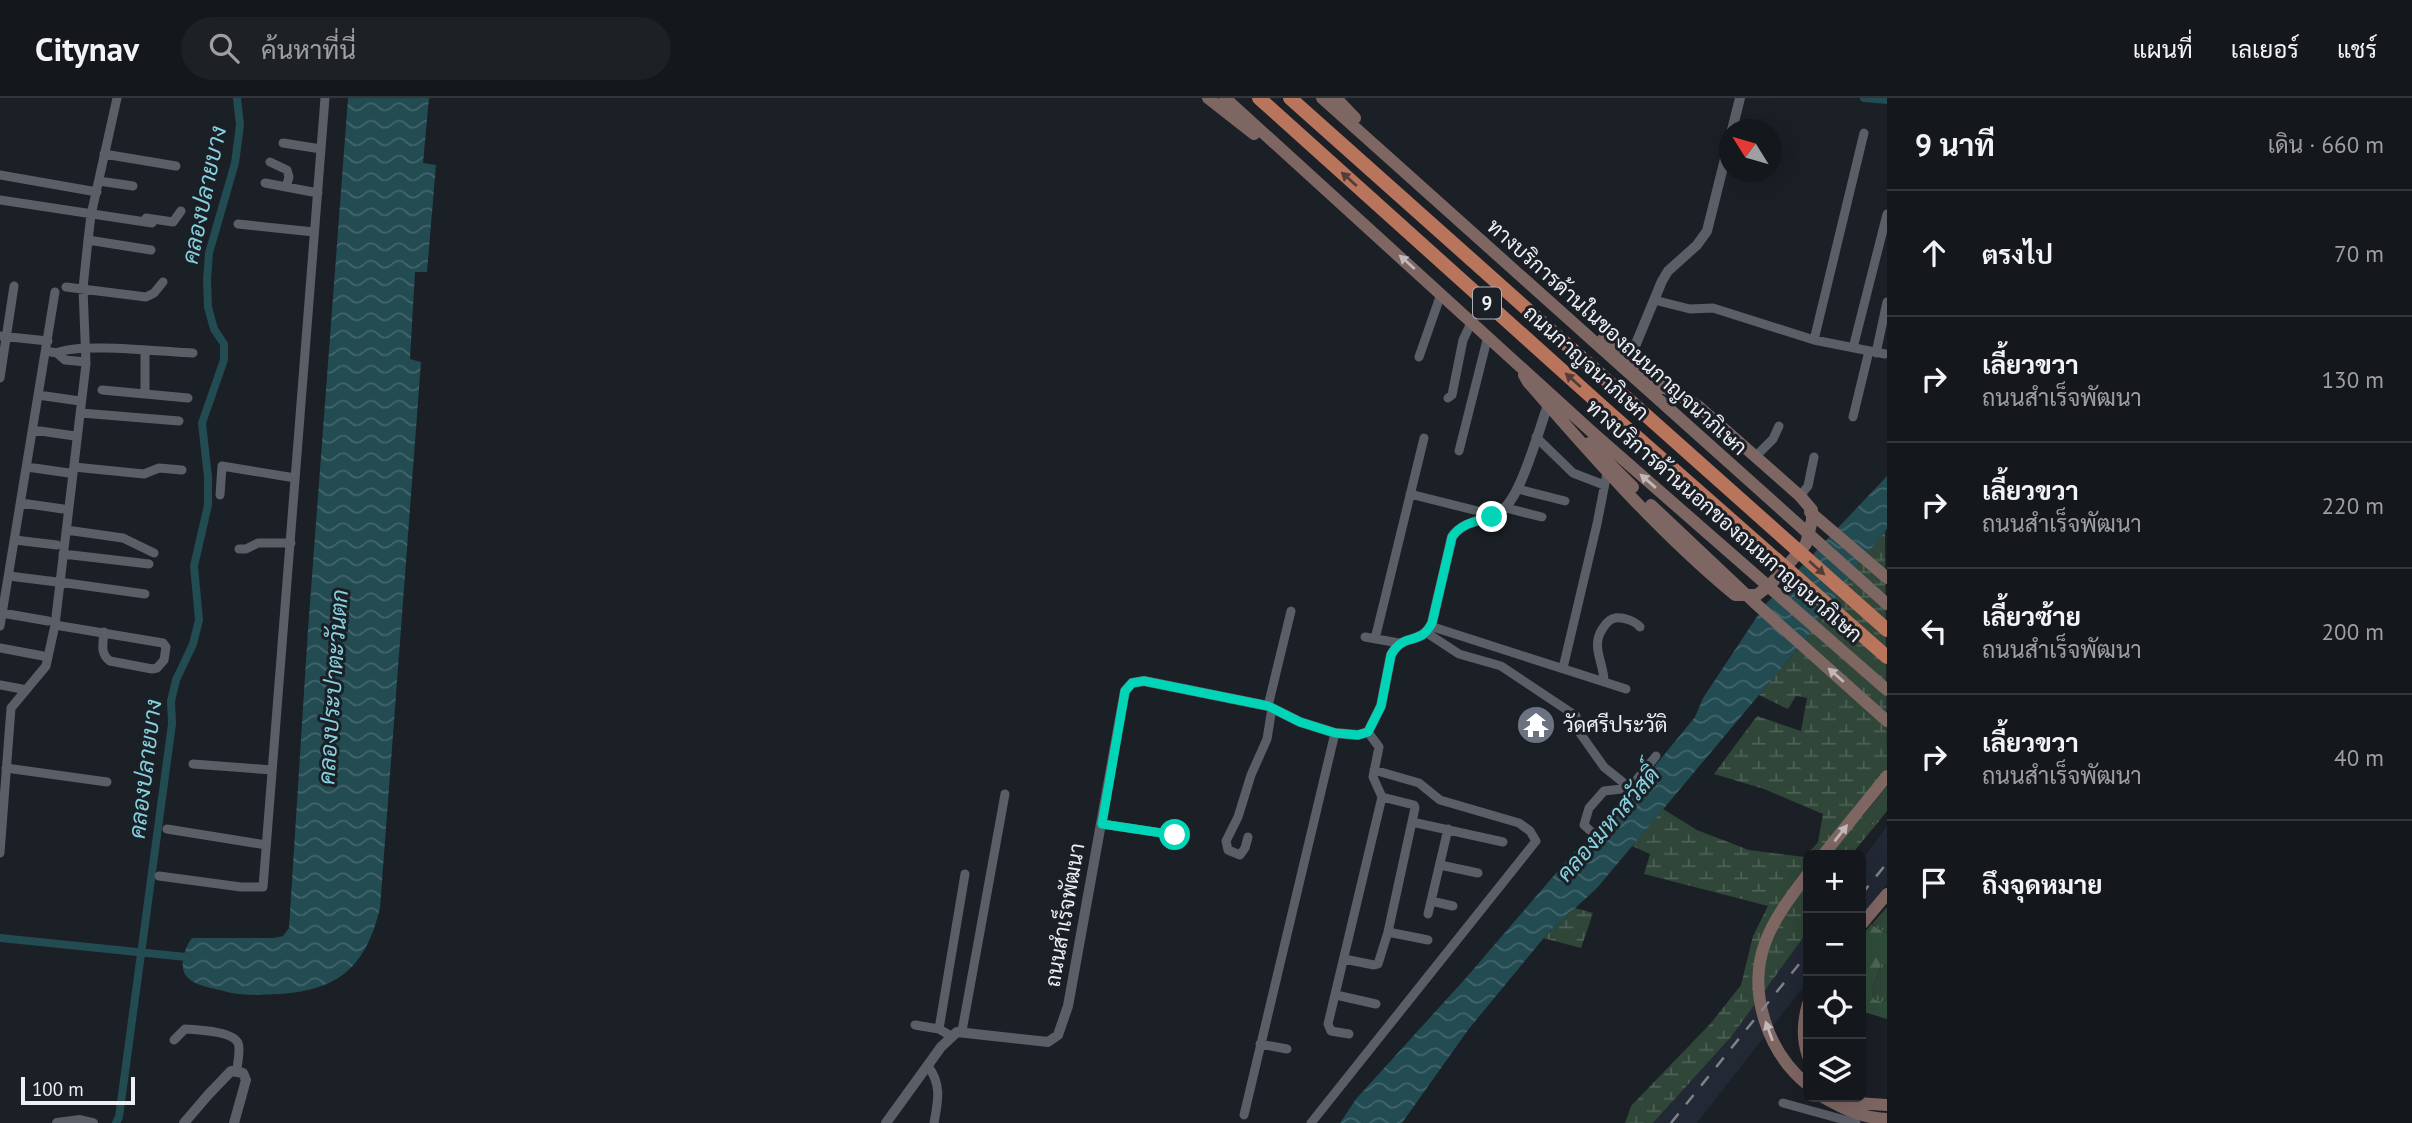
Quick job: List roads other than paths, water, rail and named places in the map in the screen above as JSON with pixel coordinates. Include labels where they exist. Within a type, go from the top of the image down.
[{"type":"highway","name":"ถนนกาญจนาภิเษก","points":[[1259,98],[1605,410],[1887,657]]},
{"type":"highway","name":"ถนนกาญจนาภิเษก","points":[[1290,98],[1887,630]]},
{"type":"main road","points":[[1208,98],[1303,168]]},
{"type":"main road","name":"ทางบริการด้านนอกของถนนกาญจนาภิเษก","points":[[1225,98],[1593,433],[1887,690]]},
{"type":"main road","name":"ทางบริการด้านในของถนนกาญจนาภิเษก","points":[[1322,98],[1565,315],[1655,389],[1741,475],[1887,604]]},
{"type":"main road","points":[[1336,98],[1382,149]]},
{"type":"main road","points":[[1565,315],[1628,358],[1655,389],[1698,406],[1887,578]]},
{"type":"main road","points":[[1518,362],[1528,382],[1572,431],[1606,479],[1704,570],[1735,595],[1757,595],[1771,584],[1805,544],[1812,520],[1812,510],[1800,496],[1756,461]]},
{"type":"main road","points":[[1572,431],[1597,448],[1627,481],[1693,544],[1887,721]]},
{"type":"main road","points":[[1827,850],[1887,776]]},
{"type":"main road","points":[[1803,881],[1777,919],[1765,944],[1759,973],[1761,1005],[1770,1036],[1782,1057],[1803,1080]]},
{"type":"main road","points":[[1866,919],[1887,894]]},
{"type":"main road","points":[[1832,1102],[1870,1118],[1887,1119]]},
{"type":"main road","points":[[1854,1102],[1887,1105]]},
{"type":"street","points":[[0,853],[11,708],[46,666],[81,413],[86,362],[83,288],[88,240],[117,98]]},
{"type":"street","points":[[159,876],[241,887],[263,887],[325,98]]},
{"type":"street","points":[[1735,119],[1740,98]]},
{"type":"street","points":[[1814,340],[1864,133]]},
{"type":"street","points":[[283,143],[321,149]]},
{"type":"street","points":[[104,153],[176,166]]},
{"type":"street","points":[[270,162],[287,170],[289,177],[286,187]]},
{"type":"street","points":[[0,175],[97,192]]},
{"type":"street","points":[[99,181],[133,186]]},
{"type":"street","points":[[1628,358],[1668,271],[1697,245],[1707,231],[1719,182]]},
{"type":"street","points":[[265,183],[318,193]]},
{"type":"street","points":[[0,200],[173,222],[181,211]]},
{"type":"street","points":[[92,212],[152,223]]},
{"type":"street","points":[[1853,348],[1887,214]]},
{"type":"street","points":[[238,225],[314,232]]},
{"type":"street","points":[[88,240],[151,250]]},
{"type":"street","points":[[66,287],[146,297],[154,293],[163,282]]},
{"type":"street","points":[[0,378],[3,337],[14,286]]},
{"type":"street","points":[[55,292],[1,621],[51,623],[104,632],[163,643],[166,647],[164,660],[157,668],[152,669],[110,661],[103,651],[104,632]]},
{"type":"street","points":[[1419,357],[1441,293]]},
{"type":"street","points":[[1654,300],[1690,309],[1713,309],[1814,340],[1877,353]]},
{"type":"street","points":[[1853,417],[1877,353],[1887,302]]},
{"type":"street","points":[[1448,398],[1452,395],[1463,340],[1472,321]]},
{"type":"street","points":[[1458,451],[1488,336]]},
{"type":"street","points":[[3,337],[48,341]]},
{"type":"street","points":[[46,352],[86,348],[193,353]]},
{"type":"street","points":[[145,351],[145,393]]},
{"type":"street","points":[[57,353],[65,360],[86,362]]},
{"type":"street","points":[[102,390],[188,398]]},
{"type":"street","points":[[38,395],[80,401]]},
{"type":"street","points":[[1424,438],[1370,638],[1399,643],[1421,637],[1429,629],[1452,537],[1465,525],[1492,517],[1506,508],[1518,489],[1548,405]]},
{"type":"street","points":[[81,413],[179,421]]},
{"type":"street","points":[[1756,461],[1773,439],[1779,426]]},
{"type":"street","points":[[33,430],[75,436]]},
{"type":"street","points":[[1535,437],[1573,473],[1606,479],[1563,668]]},
{"type":"street","points":[[1800,496],[1808,486],[1814,457]]},
{"type":"street","points":[[220,495],[221,468],[225,466],[295,478]]},
{"type":"street","points":[[27,467],[144,474],[159,468],[182,470]]},
{"type":"street","points":[[1518,489],[1565,501]]},
{"type":"street","points":[[1410,494],[1492,517]]},
{"type":"street","points":[[21,503],[63,509]]},
{"type":"street","points":[[1506,508],[1542,517]]},
{"type":"street","points":[[65,530],[117,537],[154,553]]},
{"type":"street","points":[[15,540],[149,564]]},
{"type":"street","points":[[239,549],[246,549],[258,543],[290,543]]},
{"type":"street","points":[[9,576],[145,594]]},
{"type":"street","points":[[1248,836],[1240,855],[1228,850],[1226,841],[1238,817],[1251,775],[1267,739],[1270,707],[1291,611]]},
{"type":"street","points":[[1604,681],[1597,644],[1601,629],[1614,618],[1633,621],[1640,628]]},
{"type":"street","points":[[1429,629],[1626,689]]},
{"type":"street","points":[[1429,629],[1458,654],[1501,666],[1576,716],[1573,723],[1604,767],[1630,788]]},
{"type":"street","points":[[1349,1034],[1328,1028],[1382,797],[1373,777],[1378,747],[1368,732],[1381,706],[1391,655],[1399,643]]},
{"type":"street","points":[[0,648],[43,656]]},
{"type":"street","name":"ถนนสำเร็จพัฒนา","points":[[957,1034],[1048,1042],[1058,1035],[1068,1006],[1125,691],[1132,683],[1144,681],[1270,707],[1300,722],[1335,733],[1358,735],[1368,732]]},
{"type":"street","points":[[0,685],[22,689]]},
{"type":"street","points":[[1244,1115],[1335,733]]},
{"type":"street","points":[[1595,835],[1584,825],[1589,808],[1604,791],[1630,788],[1656,756]]},
{"type":"street","points":[[193,764],[272,771]]},
{"type":"street","points":[[6,768],[107,782]]},
{"type":"street","points":[[1311,1123],[1536,841],[1530,831],[1519,823],[1440,800],[1419,783],[1374,770]]},
{"type":"street","points":[[886,1123],[928,1066],[957,1034],[1005,794]]},
{"type":"street","points":[[1344,959],[1378,964],[1388,932],[1414,805],[1382,797]]},
{"type":"street","points":[[1412,822],[1503,842]]},
{"type":"street","points":[[1102,824],[1175,835]]},
{"type":"street","points":[[167,829],[266,845]]},
{"type":"street","points":[[1429,914],[1448,830]]},
{"type":"street","points":[[1440,865],[1478,873]]},
{"type":"street","points":[[939,1029],[965,874]]},
{"type":"street","points":[[1432,901],[1453,906]]},
{"type":"street","points":[[1388,932],[1428,940]]},
{"type":"street","points":[[1336,995],[1376,1004]]},
{"type":"street","points":[[915,1025],[957,1034]]},
{"type":"street","points":[[174,1040],[185,1029],[230,1036],[239,1046],[237,1071]]},
{"type":"street","points":[[1260,1044],[1287,1049]]},
{"type":"street","points":[[928,1066],[936,1077],[940,1090],[934,1123]]},
{"type":"street","points":[[184,1123],[231,1071],[237,1071],[243,1073],[246,1080],[234,1123]]},
{"type":"street","points":[[1783,1103],[1856,1123]]},
{"type":"street","points":[[57,1123],[80,1120],[93,1123]]},
{"type":"water","points":[[348,98],[429,98],[423,163],[436,165],[427,272],[415,272],[410,359],[421,362],[380,908],[367,945],[358,960],[334,980],[301,992],[240,994],[195,983],[184,973],[183,963],[185,951],[192,938],[274,938],[283,936],[289,928],[308,629]]},
{"type":"water","name":"คลองมหาสวัสดิ์","points":[[1887,476],[1887,529],[1806,639],[1597,888],[1547,934],[1468,1030],[1402,1123],[1340,1123],[1356,1099],[1465,979],[1575,851],[1589,844],[1609,822],[1695,717],[1703,698],[1764,606]]},
{"type":"waterway","name":"คลองปลายบาง","points":[[116,1123],[119,1117],[172,724],[171,701],[176,680],[193,644],[199,620],[194,566],[208,505],[202,423],[224,360],[224,344],[214,329],[208,307],[209,253],[235,163],[240,125],[237,98]]},
{"type":"waterway","points":[[1864,98],[1887,100]]},
{"type":"waterway","name":"คลองประปาตะวันตก","points":[[0,938],[196,958]]},
{"type":"railway","points":[[1866,889],[1887,863]]},
{"type":"railway","points":[[1671,1123],[1803,959]]},
{"type":"place","name":"วัดศรีประวัติ","points":[[1536,725]]}]
